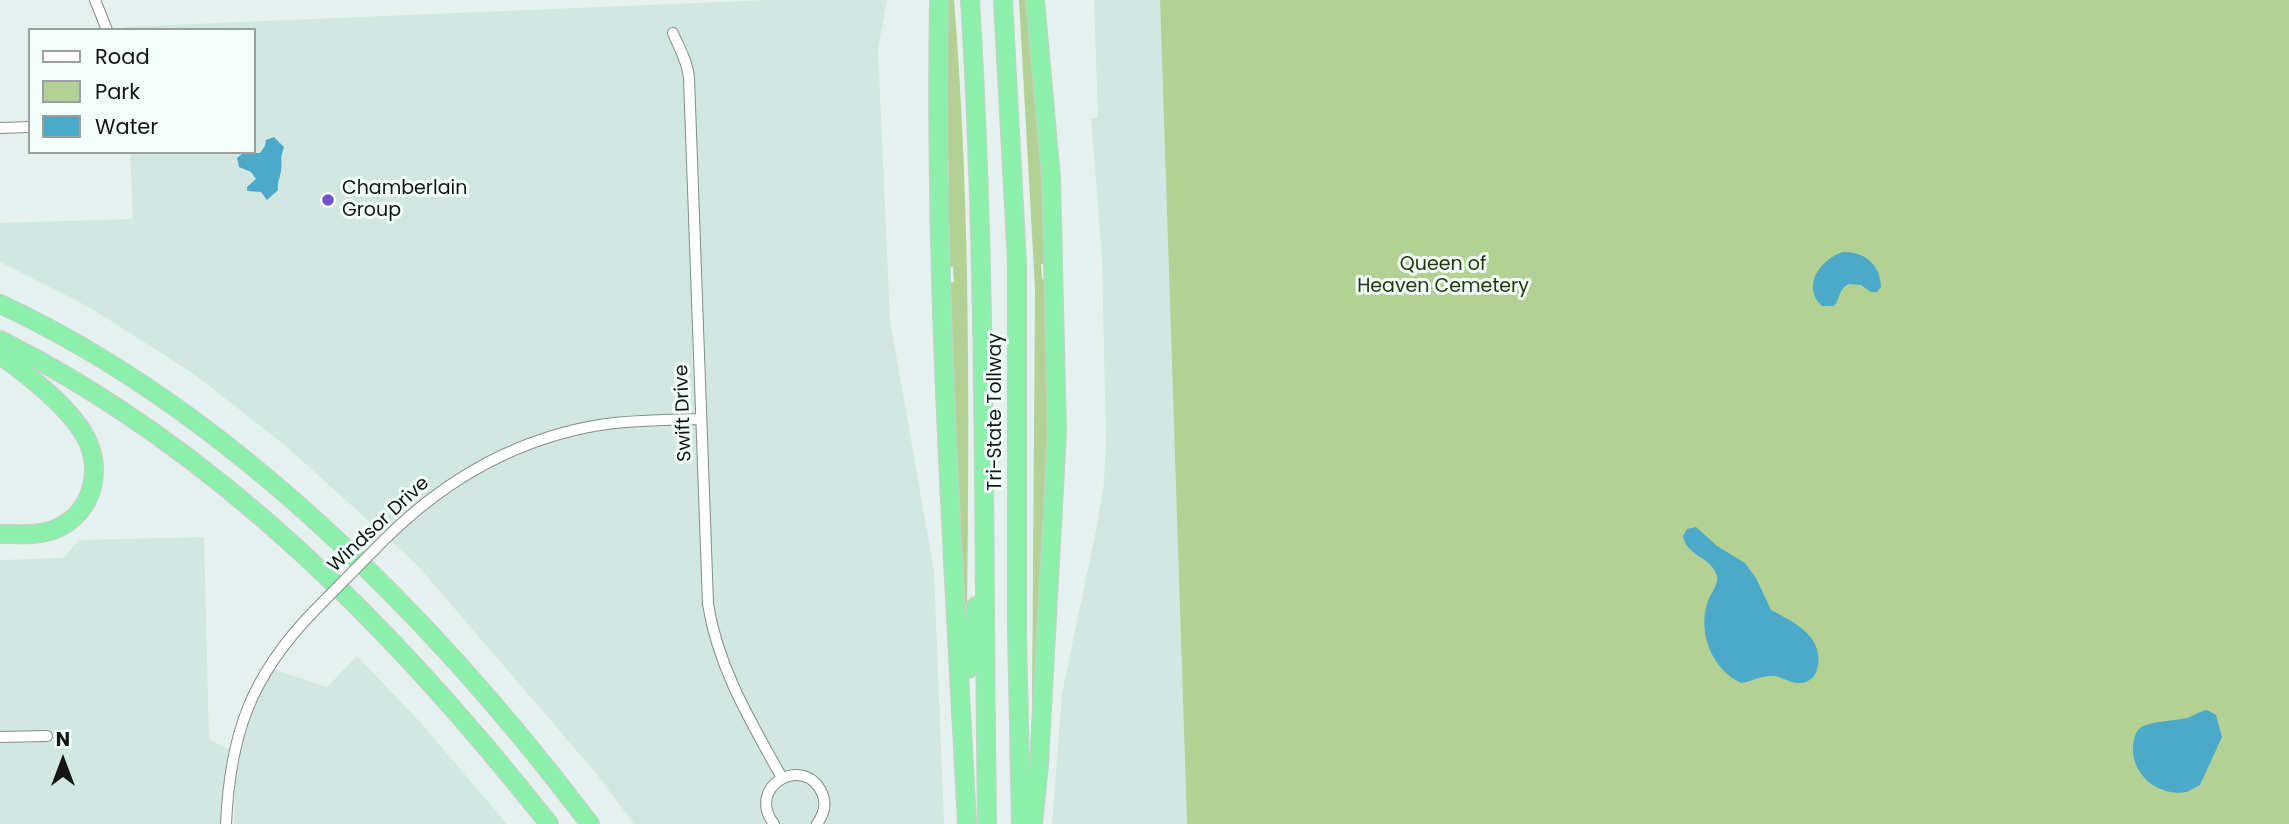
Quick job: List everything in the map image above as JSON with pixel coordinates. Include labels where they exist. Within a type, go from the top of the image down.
[{"type":"highway","points":[[939,0],[937,128],[967,824]]},
{"type":"highway","name":"Tri-State Tollway","points":[[970,0],[981,228],[987,824]]},
{"type":"highway","name":"Tri-State Tollway","points":[[1003,0],[1017,263],[1017,629],[1021,824]]},
{"type":"highway","points":[[1033,824],[1039,764],[1057,432],[1051,178],[1035,0]]},
{"type":"highway","points":[[0,304],[69,340],[134,379],[202,427],[267,479],[347,552],[428,633],[498,710],[590,824]]},
{"type":"highway","points":[[0,340],[70,378],[160,437],[270,524],[334,584],[422,675],[491,752],[549,824]]},
{"type":"highway","points":[[0,355],[22,370],[69,415],[84,433],[93,451],[95,468],[89,496],[83,507],[70,520],[58,528],[42,533],[0,534]]},
{"type":"highway","points":[[963,748],[972,633],[984,561]]},
{"type":"street","points":[[95,0],[106,28]]},
{"type":"street","name":"Swift Drive","points":[[673,33],[685,60],[689,78],[708,604],[715,642],[737,695],[782,778]]},
{"type":"street","points":[[0,128],[28,127]]},
{"type":"street","name":"Windsor Drive","points":[[226,824],[231,762],[236,739],[248,707],[272,662],[314,611],[405,519],[452,482],[486,462],[525,445],[561,433],[606,424],[701,419]]},
{"type":"street","points":[[0,737],[47,736]]},
{"type":"street","points":[[774,824],[768,814],[766,799],[769,790],[782,778],[790,775],[808,778],[821,789],[825,806],[817,824]]},
{"type":"shaded area","points":[[768,0],[887,0],[878,49],[890,320],[934,571],[944,824],[634,824],[595,772],[417,565],[287,447],[194,374],[89,307],[0,262],[0,223],[133,219],[130,154],[256,154],[256,28],[123,27]]},
{"type":"shaded area","points":[[1094,0],[1160,0],[1187,824],[1052,824],[1062,694],[1104,483],[1106,442],[1102,258],[1091,118],[1098,118]]},
{"type":"shaded area","points":[[204,537],[209,739],[230,750],[220,824],[0,824],[0,560],[63,558],[79,540]]},
{"type":"shaded area","points":[[357,656],[421,723],[507,824],[234,824],[235,762],[245,726],[273,669],[327,687]]},
{"type":"green space","points":[[947,0],[954,0],[966,236],[967,631],[949,283],[954,282],[953,267],[946,267],[949,165],[946,151]]},
{"type":"green space","points":[[1019,0],[1029,0],[1040,118],[1047,264],[1041,264],[1042,279],[1049,280],[1049,468],[1034,705],[1035,289]]},
{"type":"green space","name":"Queen of Heaven Cemetery","points":[[1160,0],[2289,0],[2289,824],[1187,824]]},
{"type":"water","points":[[274,137],[284,147],[278,190],[267,200],[261,192],[247,191],[247,187],[256,179],[251,172],[239,167],[237,158],[242,154],[260,153],[266,140]]},
{"type":"water","points":[[1843,252],[1858,254],[1870,261],[1878,272],[1881,287],[1877,292],[1871,292],[1861,285],[1849,284],[1843,288],[1834,306],[1822,306],[1813,291],[1816,274],[1827,261]]},
{"type":"water","points":[[1696,527],[1717,546],[1745,563],[1756,578],[1771,610],[1806,632],[1817,648],[1819,658],[1817,670],[1811,679],[1797,683],[1770,676],[1741,683],[1731,677],[1714,659],[1704,624],[1708,601],[1716,585],[1717,576],[1710,565],[1685,543],[1683,536],[1687,529]]},
{"type":"water","points":[[2207,710],[2216,715],[2222,737],[2200,785],[2176,793],[2150,783],[2134,759],[2133,744],[2137,731],[2148,724],[2187,718]]},
{"type":"place","name":"Chamberlain Group","points":[[328,200]]}]
